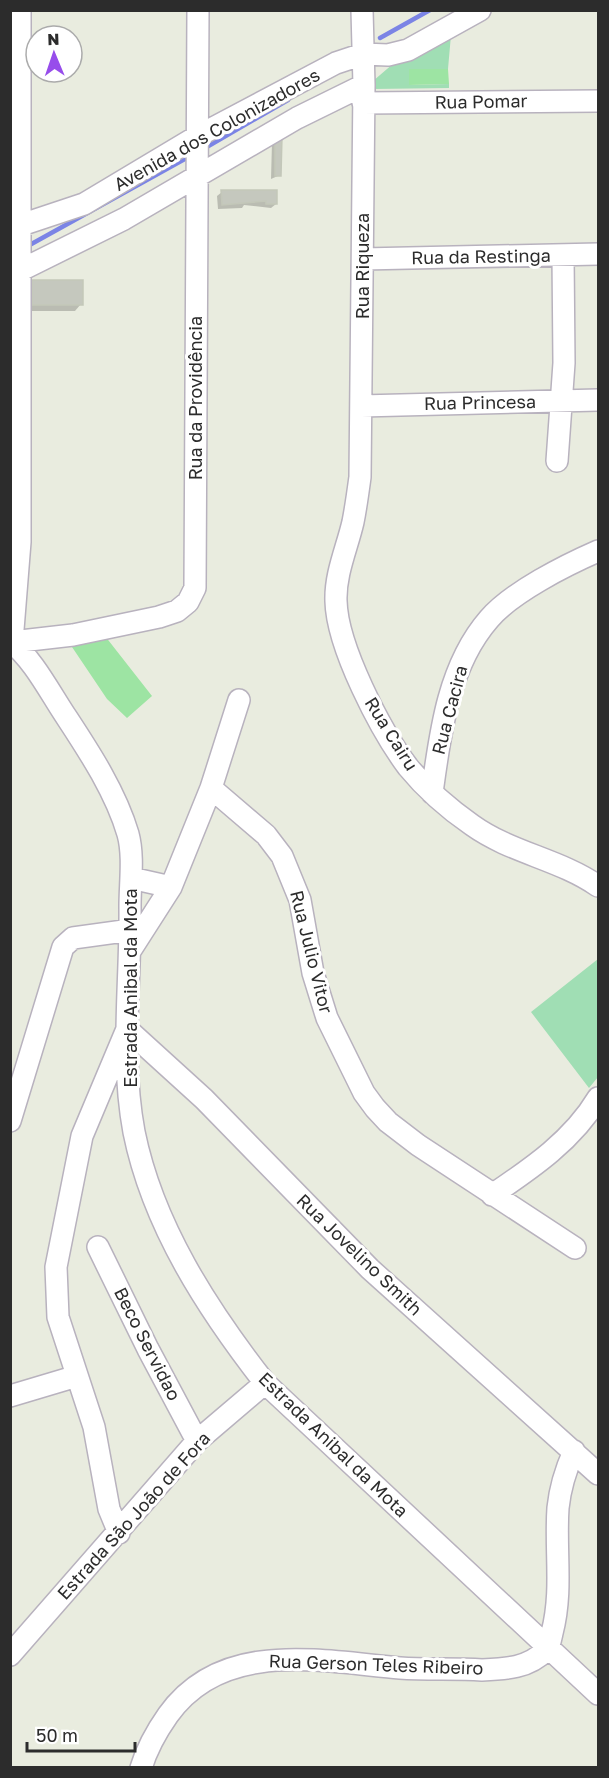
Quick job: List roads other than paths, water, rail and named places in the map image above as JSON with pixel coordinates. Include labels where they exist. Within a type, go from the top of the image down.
[{"type":"street","points":[[11,641],[20,542],[17,236],[20,10]]},
{"type":"street","name":"Rua da Providência","points":[[11,641],[73,635],[177,611],[188,602],[195,588],[198,10]]},
{"type":"street","name":"Rua Riqueza","points":[[353,521],[360,477],[364,94],[362,10]]},
{"type":"street","name":"Avenida dos Colonizadores","points":[[17,269],[124,219],[196,157],[336,63],[363,54],[388,55],[408,50],[480,10]]},
{"type":"street","name":"Avenida dos Colonizadores","points":[[17,236],[84,204],[196,157],[364,94]]},
{"type":"street","name":"Rua Pomar","points":[[364,94],[598,101]]},
{"type":"street","name":"Rua da Restinga","points":[[363,259],[598,254]]},
{"type":"street","points":[[557,461],[562,402],[563,255]]},
{"type":"street","name":"Rua Princesa","points":[[361,406],[598,400]]},
{"type":"street","name":"Rua Cairu","points":[[353,521],[338,574],[336,602],[340,627],[350,661],[408,766],[432,793],[472,825],[508,847],[563,866],[598,886]]},
{"type":"street","name":"Rua Cacira","points":[[432,793],[441,732],[451,696],[465,656],[489,618],[540,580],[598,551]]},
{"type":"street","name":"Estrada Anibal da Mota","points":[[11,641],[87,748],[121,815],[128,836],[131,930],[127,1029],[134,1131],[162,1216],[208,1305],[228,1336],[265,1383],[598,1694]]},
{"type":"street","points":[[129,952],[171,887],[211,788],[239,700]]},
{"type":"street","name":"Rua Julio Vitor","points":[[211,788],[266,835],[282,856],[300,900],[313,973],[327,1018],[364,1093],[388,1122],[492,1195],[575,1248]]},
{"type":"street","points":[[130,878],[171,887]]},
{"type":"street","points":[[10,1121],[63,946],[73,938],[131,930]]},
{"type":"street","points":[[119,1533],[109,1509],[94,1427],[58,1317],[56,1267],[82,1136],[127,1029]]},
{"type":"street","name":"Rua Jovelino Smith","points":[[127,1029],[204,1099],[370,1269],[598,1474]]},
{"type":"street","points":[[492,1195],[560,1145],[574,1132],[598,1098]]},
{"type":"street","name":"Beco Servidao","points":[[98,1246],[148,1349],[197,1441]]},
{"type":"street","points":[[10,1396],[77,1376]]},
{"type":"street","name":"Estrada São João de Fora","points":[[10,1655],[119,1533],[197,1441],[265,1383]]},
{"type":"street","points":[[548,1648],[558,1611],[560,1589],[558,1507],[564,1476],[574,1451]]},
{"type":"street","name":"Rua Gerson Teles Ribeiro","points":[[141,1767],[156,1732],[182,1696],[229,1668],[267,1659],[403,1668],[508,1668],[535,1659],[548,1648]]},
{"type":"waterway","points":[[380,38],[430,10]]},
{"type":"waterway","points":[[205,148],[288,100]]},
{"type":"waterway","points":[[26,247],[192,155]]}]
